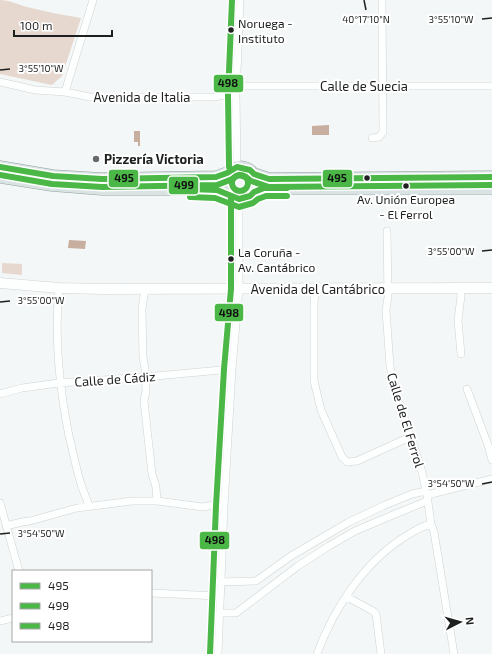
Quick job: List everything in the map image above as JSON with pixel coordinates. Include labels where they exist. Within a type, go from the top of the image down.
[{"type":"main road","points":[[0,176],[53,176],[102,179],[216,177],[232,170],[246,168],[254,174],[270,179],[492,177]]},
{"type":"main road","points":[[232,170],[225,178],[224,183],[225,189],[234,196]]},
{"type":"main road","points":[[254,174],[256,180],[254,192]]},
{"type":"main road","points":[[0,176],[52,185],[102,189],[210,189],[245,198],[264,188],[492,188]]},
{"type":"street","points":[[66,92],[93,0]]},
{"type":"street","points":[[232,170],[240,0]]},
{"type":"street","points":[[372,138],[379,137],[383,132],[382,0]]},
{"type":"street","name":"Avenida de Italia","points":[[0,82],[35,90],[66,92],[90,97],[214,97],[236,95]]},
{"type":"street","name":"Calle de Suecia","points":[[237,86],[492,86]]},
{"type":"street","points":[[218,654],[220,613],[219,596],[238,289],[234,196]]},
{"type":"street","name":"Calle de El Ferrol","points":[[387,231],[388,289],[386,310],[390,366],[396,393],[421,468],[431,524],[434,532],[454,654]]},
{"type":"street","name":"Avenida del Cantábrico","points":[[0,283],[59,288],[144,290],[492,288]]},
{"type":"street","points":[[59,288],[57,309],[58,366],[60,383],[72,448],[81,485],[85,492],[89,506]]},
{"type":"street","points":[[460,288],[461,296],[458,320],[460,354]]},
{"type":"street","points":[[316,289],[314,305],[314,380],[321,410],[342,456],[347,462],[357,461],[410,437]]},
{"type":"street","points":[[144,290],[142,309],[143,350],[146,378],[144,401],[152,474],[156,487],[157,502]]},
{"type":"street","name":"Calle de Cádiz","points":[[0,394],[22,388],[60,383],[102,379],[146,378],[232,369]]},
{"type":"street","points":[[467,389],[488,445],[492,460]]},
{"type":"street","points":[[220,582],[256,581],[291,556],[349,522],[412,494],[426,493],[492,479]]},
{"type":"street","points":[[220,613],[236,612],[298,566],[329,546],[388,516],[426,493]]},
{"type":"street","points":[[6,526],[77,508],[132,501],[202,507],[213,505],[224,506]]},
{"type":"street","points":[[0,503],[19,570]]},
{"type":"street","points":[[317,654],[325,633],[338,608],[366,570],[390,548],[415,531],[431,524]]},
{"type":"street","points":[[152,593],[219,596]]},
{"type":"street","points":[[347,597],[376,614],[381,654]]},
{"type":"street","points":[[0,621],[12,618]]},
{"type":"shaded area","points":[[0,0],[43,11],[81,18],[62,76],[52,85],[0,74]]},
{"type":"shaded area","points":[[329,125],[329,135],[312,135],[312,126]]},
{"type":"shaded area","points":[[134,131],[140,131],[140,146],[138,146],[138,142],[134,142]]},
{"type":"shaded area","points":[[69,240],[86,241],[85,249],[68,248]]},
{"type":"shaded area","points":[[2,263],[22,264],[22,275],[2,273]]},
{"type":"transit line","name":"498","points":[[229,167],[228,95],[232,0]]},
{"type":"transit line","name":"495","points":[[0,167],[53,176],[102,179],[216,177],[237,167],[250,170],[254,174],[269,179],[492,177]]},
{"type":"transit line","name":"499","points":[[0,175],[52,184],[102,187],[217,185],[239,175],[269,187],[492,185]]},
{"type":"transit line","name":"498","points":[[240,175],[246,177],[248,183],[246,189],[240,191],[234,189],[232,183],[234,177],[240,175]]},
{"type":"transit line","name":"495","points":[[190,189],[217,190],[239,199],[250,196],[254,192],[264,188],[287,188]]},
{"type":"transit line","name":"499","points":[[190,197],[215,198],[239,207],[253,203],[266,196],[287,196]]},
{"type":"transit line","name":"498","points":[[210,654],[216,506],[224,369],[231,289],[231,199]]},
{"type":"place","name":"Noruega - Instituto","points":[[231,30]]},
{"type":"place","name":"Pizzería Victoria","points":[[96,159]]},
{"type":"place","name":"Av. Unión Europea - El Ferrol","points":[[406,186]]},
{"type":"place","name":"La Coruña - Av. Cantábrico","points":[[231,259]]}]
